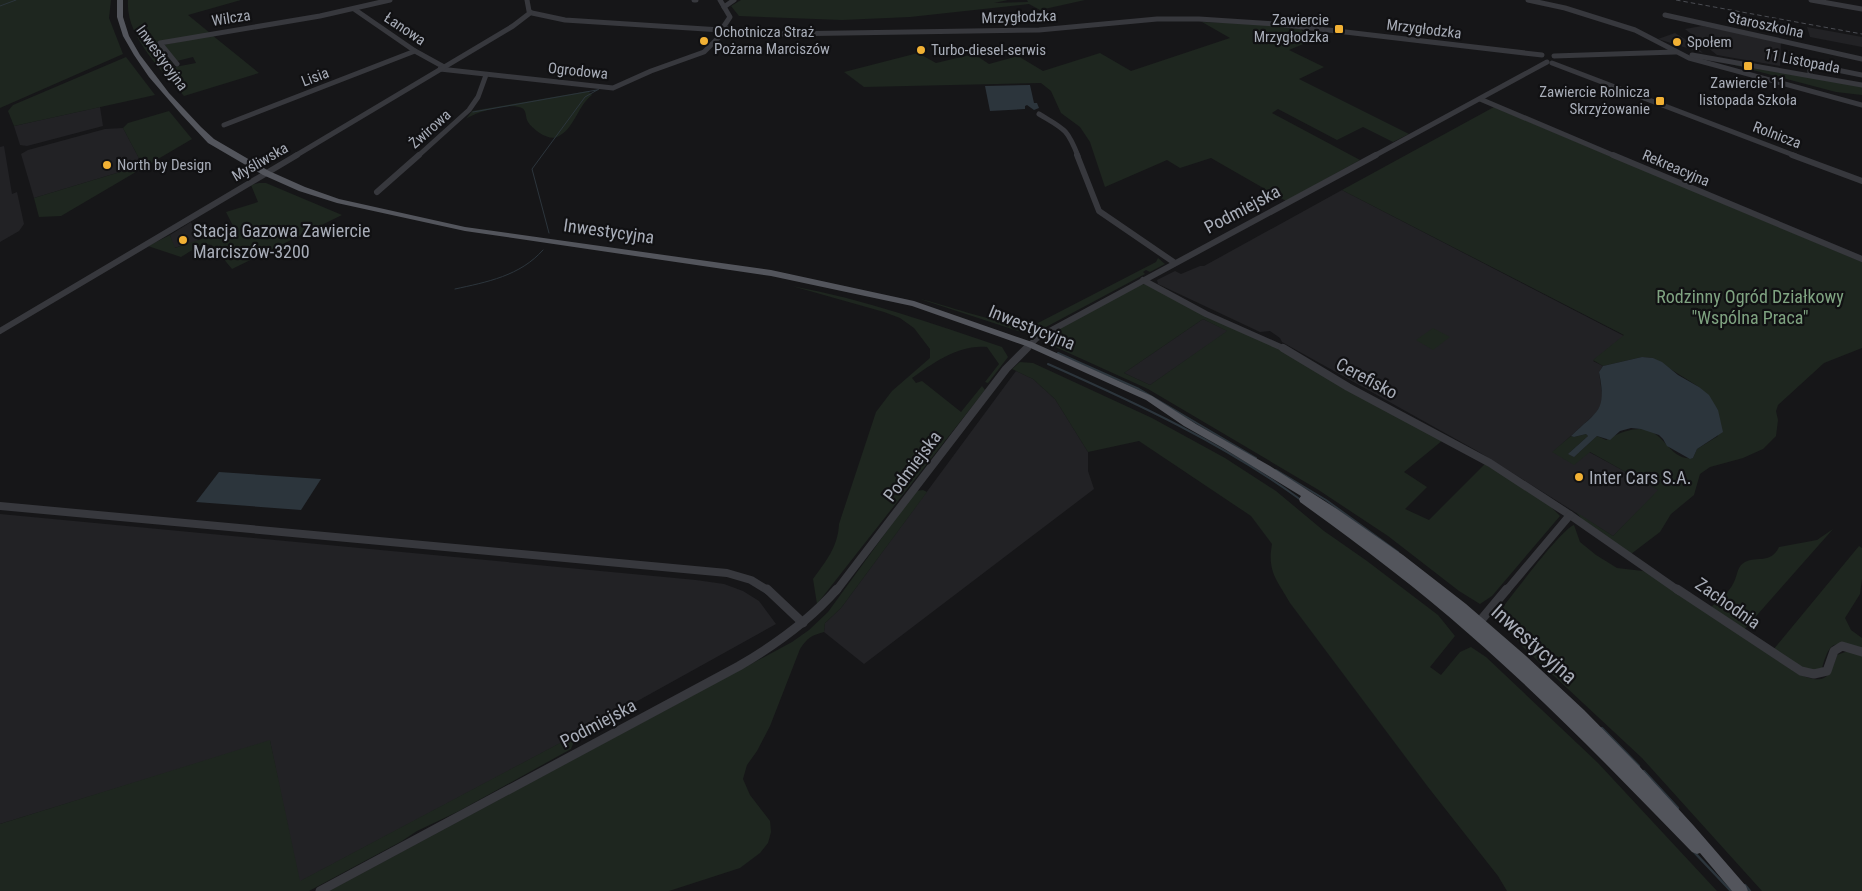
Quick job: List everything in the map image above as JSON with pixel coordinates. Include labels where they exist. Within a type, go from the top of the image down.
[{"type":"main road","name":"Inwestycyjna","points":[[120,0],[119,20],[129,44],[179,108],[198,126],[269,171],[366,207],[465,229],[743,269],[914,304],[1027,347],[1149,398],[1345,518],[1401,560],[1476,626],[1741,891]]},
{"type":"street","name":"Wilcza","points":[[176,64],[160,42],[354,9],[390,0]]},
{"type":"street","points":[[527,0],[530,13]]},
{"type":"street","points":[[720,0],[730,17],[724,29]]},
{"type":"street","points":[[725,9],[734,0]]},
{"type":"street","points":[[1528,0],[1565,8],[1640,32],[1677,52],[1862,105]]},
{"type":"street","points":[[1811,0],[1862,9]]},
{"type":"street","points":[[1563,2],[1566,4],[1565,8]]},
{"type":"street","name":"Łanowa","points":[[354,9],[442,68]]},
{"type":"street","name":"Mrzygłodzka","points":[[530,13],[572,21],[782,34],[1030,30],[1148,20],[1191,19],[1261,23],[1520,52],[1540,57]]},
{"type":"street","name":"Myśliwska","points":[[0,331],[513,26],[530,13]]},
{"type":"street","name":"Staroszkolna","points":[[1665,16],[1797,43],[1819,50],[1862,59]]},
{"type":"street","name":"Ogrodowa","points":[[442,68],[613,88],[650,71],[704,52],[724,29]]},
{"type":"street","name":"Lisia","points":[[224,126],[415,51]]},
{"type":"street","points":[[1535,69],[1540,57],[1677,52]]},
{"type":"street","name":"Rolnicza","points":[[1554,56],[1570,70]]},
{"type":"street","points":[[1550,63],[1573,56]]},
{"type":"street","name":"Rolnicza","points":[[1540,57],[1550,63],[1862,181]]},
{"type":"street","name":"11 Listopada","points":[[1699,58],[1721,59],[1862,84]]},
{"type":"street","name":"Podmiejska","points":[[320,891],[739,666],[780,641],[819,609],[840,586],[1001,375],[1027,347],[1051,329],[1535,69],[1550,63]]},
{"type":"street","points":[[1810,75],[1810,66],[1812,65],[1862,75]]},
{"type":"street","name":"Żwirowa","points":[[377,192],[469,110],[478,97],[486,74]]},
{"type":"street","name":"Rekreacyjna","points":[[1480,99],[1862,259]]},
{"type":"street","points":[[1039,114],[1063,128],[1070,135],[1100,211],[1175,263]]},
{"type":"street","name":"Cerefisko","points":[[1143,280],[1206,314],[1295,354],[1348,387],[1478,456],[1570,515]]},
{"type":"street","points":[[0,506],[726,573],[747,578],[759,584],[779,598],[803,623]]},
{"type":"street","points":[[1476,626],[1570,515]]},
{"type":"street","name":"Zachodnia","points":[[1570,515],[1621,552],[1801,671],[1813,675],[1822,674],[1827,671],[1831,653],[1838,647],[1847,646],[1862,652]]},
{"type":"shaded area","points":[[1702,26],[1781,41],[1780,66],[1717,55],[1685,29]]},
{"type":"shaded area","points":[[1807,27],[1862,37],[1862,47],[1810,37]]},
{"type":"shaded area","points":[[1675,33],[1693,44],[1703,53],[1658,39]]},
{"type":"shaded area","points":[[1030,85],[1034,103],[1037,103],[1039,108],[1034,110],[1027,105],[1025,109],[990,111],[985,86]]},
{"type":"shaded area","points":[[100,107],[103,126],[27,146],[20,145],[14,126]]},
{"type":"shaded area","points":[[123,128],[141,162],[130,169],[34,198],[21,154],[28,150],[105,129]]},
{"type":"shaded area","points":[[4,146],[12,194],[17,192],[24,224],[19,231],[0,242],[0,147]]},
{"type":"shaded area","points":[[1342,190],[1624,336],[1593,361],[1603,366],[1599,372],[1603,401],[1599,408],[1595,414],[1553,452],[1589,452],[1659,490],[1613,536],[1479,452],[1282,342],[1280,338],[1270,331],[1260,332],[1158,284],[1157,280],[1175,271],[1181,274],[1204,266]]},
{"type":"shaded area","points":[[191,222],[198,241],[174,248],[170,235]]},
{"type":"shaded area","points":[[1203,319],[1228,331],[1150,385],[1124,373]]},
{"type":"shaded area","points":[[1642,357],[1653,358],[1662,362],[1709,395],[1718,410],[1723,432],[1697,449],[1693,458],[1690,459],[1667,446],[1659,435],[1631,428],[1620,431],[1610,440],[1597,436],[1574,457],[1568,454],[1588,436],[1586,434],[1571,436],[1594,415],[1601,403],[1602,395],[1599,372],[1603,366]]},
{"type":"shaded area","points":[[1016,371],[1033,379],[1055,399],[1088,452],[1088,471],[1094,489],[864,664],[824,632],[825,623],[841,608]]},
{"type":"shaded area","points":[[219,472],[321,479],[301,510],[196,502]]},
{"type":"shaded area","points":[[0,514],[696,580],[724,584],[743,591],[759,601],[776,624],[587,729],[299,882],[270,741],[0,824]]},
{"type":"green space","points":[[0,0],[111,0],[109,18],[123,54],[0,108]]},
{"type":"green space","points":[[128,0],[241,0],[188,15],[210,33],[151,44],[160,46],[175,67],[196,63],[193,57],[177,61],[164,45],[212,35],[259,73],[184,96],[156,64],[132,27]]},
{"type":"green space","points":[[741,0],[1008,0],[994,3],[1028,2],[1027,0],[1085,0],[1040,10],[1029,4],[910,17],[842,20],[739,16],[731,6]]},
{"type":"green space","points":[[1202,22],[1258,24],[1301,29],[1304,34],[1315,39],[1289,50],[1324,67],[1299,79],[1409,134],[1393,142],[1363,127],[1337,140],[1278,109],[1272,113],[1360,160],[1286,201],[1211,158],[1180,168],[1167,160],[1105,187],[1090,142],[1080,127],[1061,113],[1051,91],[1041,83],[864,87],[844,72],[918,53],[936,63],[974,54],[989,64],[1018,56],[1043,71],[1100,53],[1131,71],[1230,38]]},
{"type":"green space","points":[[126,57],[155,95],[14,126],[8,111],[13,105]]},
{"type":"green space","points":[[1719,61],[1862,87],[1862,95],[1836,92]]},
{"type":"green space","points":[[588,91],[592,95],[587,99],[568,129],[563,134],[554,138],[541,134],[534,128],[528,122],[524,109],[517,106],[477,113],[466,119],[472,111]]},
{"type":"green space","name":"Rodzinny Ogród Działkowy \"Wspólna Praca\"","points":[[1494,107],[1862,262],[1862,348],[1824,363],[1778,405],[1776,411],[1778,420],[1776,436],[1763,449],[1743,458],[1710,467],[1700,474],[1694,495],[1671,514],[1660,532],[1631,554],[1582,519],[1576,512],[1613,536],[1658,490],[1590,452],[1574,465],[1552,452],[1571,436],[1586,434],[1588,436],[1568,454],[1574,457],[1597,436],[1606,440],[1626,431],[1641,429],[1652,432],[1682,457],[1693,458],[1697,449],[1718,436],[1718,410],[1699,387],[1653,358],[1642,357],[1603,366],[1593,360],[1624,335],[1342,190]]},
{"type":"green space","points":[[169,111],[192,139],[61,216],[39,217],[34,198],[130,169],[141,162],[123,128],[128,123]]},
{"type":"green space","points":[[266,183],[342,215],[232,269],[212,245],[200,246],[181,257],[148,246],[170,235],[175,248],[234,228],[226,212],[258,202],[251,185]]},
{"type":"green space","points":[[1158,258],[1165,264],[1150,272],[1146,270],[1143,272],[1145,274],[1033,334],[1021,332],[920,299],[993,320],[1036,324],[1156,262]]},
{"type":"green space","points":[[1145,284],[1268,343],[1443,440],[1404,472],[1427,487],[1405,509],[1429,520],[1485,464],[1545,501],[1560,516],[1492,596],[1480,604],[1459,591],[1388,536],[1317,489],[1148,389],[1051,345],[1046,339],[1058,329],[1137,285]],"holes":[[[1203,319],[1227,331],[1150,385],[1124,373]]]},
{"type":"green space","points":[[792,286],[872,305],[924,321],[1002,347],[1008,357],[988,383],[985,382],[999,364],[987,347],[966,348],[938,361],[912,378],[916,383],[922,381],[961,412],[982,386],[985,390],[817,604],[813,579],[834,547],[839,524],[876,412],[892,391],[930,358],[930,349],[914,328],[900,318]]},
{"type":"green space","points":[[1433,328],[1450,337],[1433,350],[1416,340]]},
{"type":"green space","points":[[1020,362],[1033,363],[1152,418],[1225,458],[1276,491],[1324,531],[1438,615],[1455,636],[1430,667],[1441,675],[1460,652],[1471,647],[1486,657],[1598,763],[1717,891],[1507,891],[1498,876],[1428,787],[1290,603],[1277,582],[1272,569],[1272,544],[1251,516],[1139,441],[1088,452],[1055,399],[1033,379],[1012,369]]},
{"type":"green space","points":[[923,490],[927,492],[841,608],[825,623],[824,632],[810,638],[800,649],[770,726],[757,751],[747,765],[743,779],[750,795],[770,821],[771,832],[768,843],[760,853],[740,868],[669,891],[329,891],[792,642],[809,630],[828,612],[916,491]]},
{"type":"green space","points":[[1574,525],[1580,542],[1596,555],[1617,568],[1643,571],[1654,576],[1798,674],[1814,679],[1825,678],[1831,670],[1837,655],[1848,651],[1862,656],[1862,891],[1762,891],[1642,758],[1523,647],[1496,616],[1558,539]]},
{"type":"green space","points":[[1833,529],[1743,631],[1710,608],[1729,590],[1739,568],[1745,562],[1768,558],[1779,547],[1817,540]]},
{"type":"green space","points":[[1859,546],[1862,548],[1860,594],[1845,618],[1851,630],[1862,638],[1862,649],[1839,644],[1835,645],[1828,652],[1822,668],[1808,671],[1773,650]]},
{"type":"green space","points":[[577,734],[571,749],[309,891],[0,891],[0,824],[270,740],[300,881]]},
{"type":"waterway","points":[[0,6],[16,0]]},
{"type":"waterway","points":[[549,233],[532,169],[585,97],[599,89]]},
{"type":"waterway","points":[[473,112],[597,90]]},
{"type":"waterway","points":[[455,289],[502,277],[524,266],[543,250]]},
{"type":"waterway","points":[[1058,353],[1139,389],[1256,458]]},
{"type":"waterway","points":[[1048,364],[1146,409],[1210,442],[1271,479],[1301,500]]},
{"type":"waterway","points":[[1276,470],[1326,500],[1398,552]]},
{"type":"waterway","points":[[1602,728],[1639,766]]},
{"type":"waterway","points":[[1644,771],[1678,808]]},
{"type":"waterway","points":[[1694,852],[1731,891]]},
{"type":"waterway","points":[[1745,885],[1750,891]]},
{"type":"railway","points":[[1676,0],[1862,34]]},
{"type":"place","name":"Zawiercie Mrzygłodzka","points":[[1339,29]]},
{"type":"place","name":"Ochotnicza Straż Pożarna Marciszów","points":[[704,41]]},
{"type":"place","name":"Społem","points":[[1677,42]]},
{"type":"place","name":"Turbo-diesel-serwis","points":[[921,50]]},
{"type":"place","name":"Zawiercie 11 listopada Szkoła","points":[[1748,66]]},
{"type":"place","name":"Zawiercie Rolnicza Skrzyżowanie","points":[[1660,101]]},
{"type":"place","name":"North by Design","points":[[107,165]]},
{"type":"place","name":"Stacja Gazowa Zawiercie Marciszów-3200","points":[[183,240]]},
{"type":"place","name":"Inter Cars S.A.","points":[[1579,477]]}]
